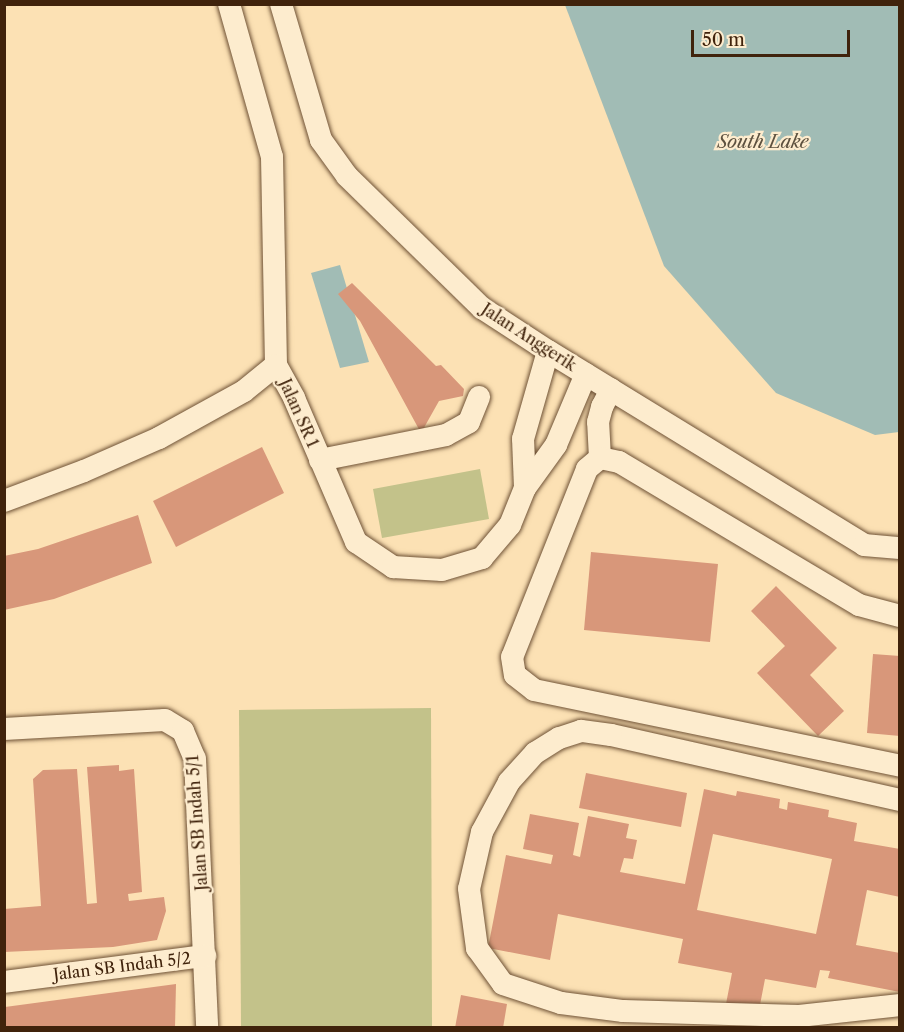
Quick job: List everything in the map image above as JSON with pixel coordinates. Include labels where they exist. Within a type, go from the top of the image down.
[{"type":"street","points":[[229,4],[272,157],[276,365]]},
{"type":"street","name":"Jalan Anggerik","points":[[281,4],[321,140],[347,176],[482,308],[864,545],[900,548]]},
{"type":"street","points":[[525,488],[523,439],[548,351]]},
{"type":"street","name":"Jalan SR 1","points":[[4,501],[84,471],[159,438],[244,391],[276,365],[294,398],[356,542],[393,567],[442,570],[482,558],[510,525],[525,488]]},
{"type":"street","points":[[525,488],[556,445],[586,374]]},
{"type":"street","points":[[600,458],[598,422],[611,389]]},
{"type":"street","points":[[320,460],[446,435],[469,422],[479,397]]},
{"type":"street","points":[[600,458],[619,462],[859,605],[900,616]]},
{"type":"street","points":[[600,458],[587,469],[516,645],[512,657],[515,675],[534,690],[900,766]]},
{"type":"street","name":"Jalan SB Indah 5/1","points":[[4,729],[165,720],[183,731],[195,759],[205,956]]},
{"type":"street","points":[[900,800],[611,735],[581,731],[560,738],[535,753],[510,782],[482,832],[469,889],[477,948],[503,984],[561,1003],[623,1011],[799,1016],[900,1005]]},
{"type":"street","name":"Jalan SB Indah 5/2","points":[[4,982],[205,956],[207,1028]]},
{"type":"shaded area","points":[[480,469],[489,519],[382,538],[373,489]]},
{"type":"shaded area","points":[[431,708],[432,1027],[241,1027],[239,710]]},
{"type":"water","name":"South Lake","points":[[565,5],[899,5],[899,432],[875,435],[776,393],[664,266]]},
{"type":"water","points":[[340,265],[369,362],[340,368],[311,273]]},
{"type":"building","points":[[352,283],[436,366],[441,365],[464,389],[463,396],[439,401],[421,433],[360,321],[338,294]]},
{"type":"building","points":[[262,447],[284,493],[176,547],[153,501]]},
{"type":"building","points":[[138,515],[152,563],[54,599],[4,610],[4,556],[38,549]]},
{"type":"building","points":[[591,552],[718,564],[710,642],[584,630]]},
{"type":"building","points":[[776,586],[837,648],[810,675],[844,711],[818,736],[757,673],[785,646],[751,611]]},
{"type":"building","points":[[873,654],[900,656],[900,736],[867,733]]},
{"type":"building","points":[[119,765],[119,771],[134,769],[142,892],[128,894],[129,901],[164,897],[166,911],[157,940],[113,947],[4,952],[4,909],[41,906],[33,779],[43,770],[77,769],[87,904],[97,903],[87,767]]},
{"type":"building","points":[[586,773],[687,793],[681,827],[579,808]]},
{"type":"building","points":[[704,789],[736,796],[737,791],[780,799],[779,808],[787,810],[788,802],[829,810],[828,817],[857,823],[854,841],[900,849],[900,897],[867,890],[856,945],[900,953],[900,992],[828,978],[830,971],[820,970],[816,988],[765,979],[758,1015],[725,1009],[732,973],[678,963],[683,939],[558,914],[550,960],[488,948],[506,855],[551,864],[553,855],[523,849],[530,814],[579,823],[573,855],[580,857],[588,816],[629,824],[626,838],[637,840],[633,859],[624,858],[620,872],[685,884]],"holes":[[[713,834],[832,859],[816,934],[697,910]]]},
{"type":"building","points":[[176,984],[175,1028],[5,1028],[5,1007]]},
{"type":"building","points":[[461,995],[507,1004],[503,1028],[455,1028]]}]
